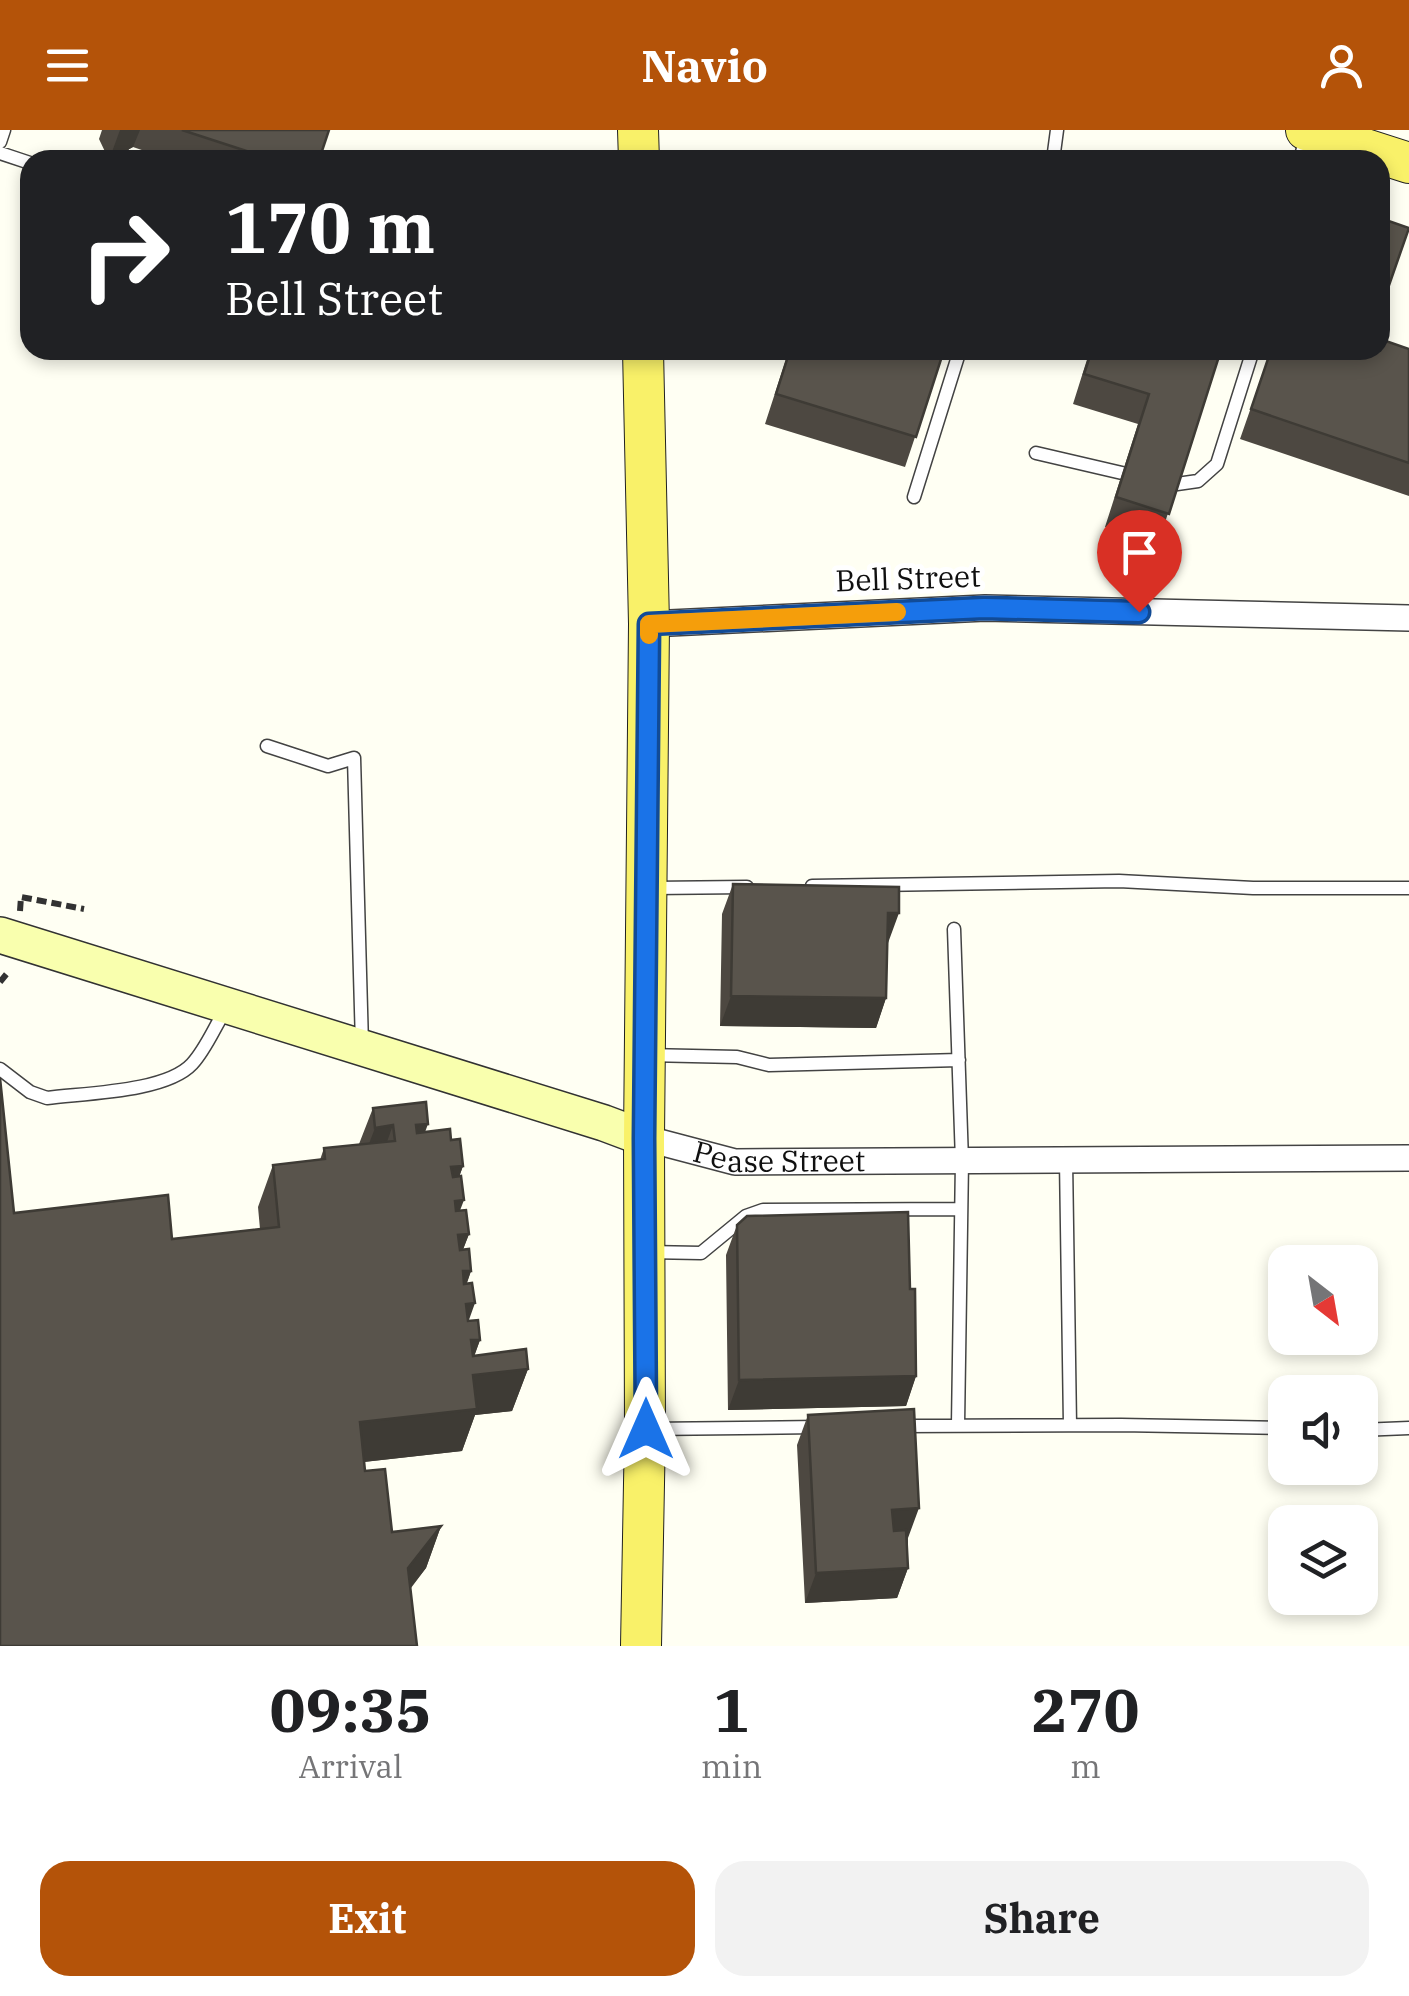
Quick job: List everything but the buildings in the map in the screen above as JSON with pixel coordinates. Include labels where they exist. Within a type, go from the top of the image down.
[{"type":"main road","points":[[1307,130],[1369,150]]},
{"type":"main road","points":[[641,1646],[646,1429],[644,1138],[649,624],[643,360]]},
{"type":"street","name":"Bell Street","points":[[649,624],[984,608],[1409,618]]},
{"type":"street","name":"Pease Street","points":[[0,935],[644,1138],[735,1162],[1409,1158]]},
{"type":"lane","points":[[0,142],[4,130]]},
{"type":"lane","points":[[914,497],[957,360]]},
{"type":"lane","points":[[1178,484],[1198,481],[1217,464],[1250,360]]},
{"type":"lane","points":[[1036,453],[1122,473]]},
{"type":"lane","points":[[267,746],[328,766],[354,758],[362,1048]]},
{"type":"lane","points":[[805,886],[1119,881],[1253,888],[1409,888]]},
{"type":"lane","points":[[648,888],[766,886]]},
{"type":"lane","points":[[954,930],[962,1161],[958,1426]]},
{"type":"lane","points":[[0,1069],[30,1092],[47,1098],[158,1084],[180,1075],[194,1062],[228,1006]]},
{"type":"lane","points":[[645,1055],[738,1056],[769,1065],[959,1060]]},
{"type":"lane","points":[[1066,1160],[1070,1425]]},
{"type":"lane","points":[[645,1252],[701,1252],[746,1216],[762,1210],[961,1208]]},
{"type":"lane","points":[[886,1426],[1268,1428]]},
{"type":"lane","points":[[646,1429],[831,1427]]},
{"type":"lane","points":[[1378,1429],[1409,1428]]},
{"type":"slow traffic","points":[[649,635],[649,624],[897,612]]},
{"type":"route","points":[[646,1429],[644,1138],[649,624],[984,608],[1139,612]]}]
